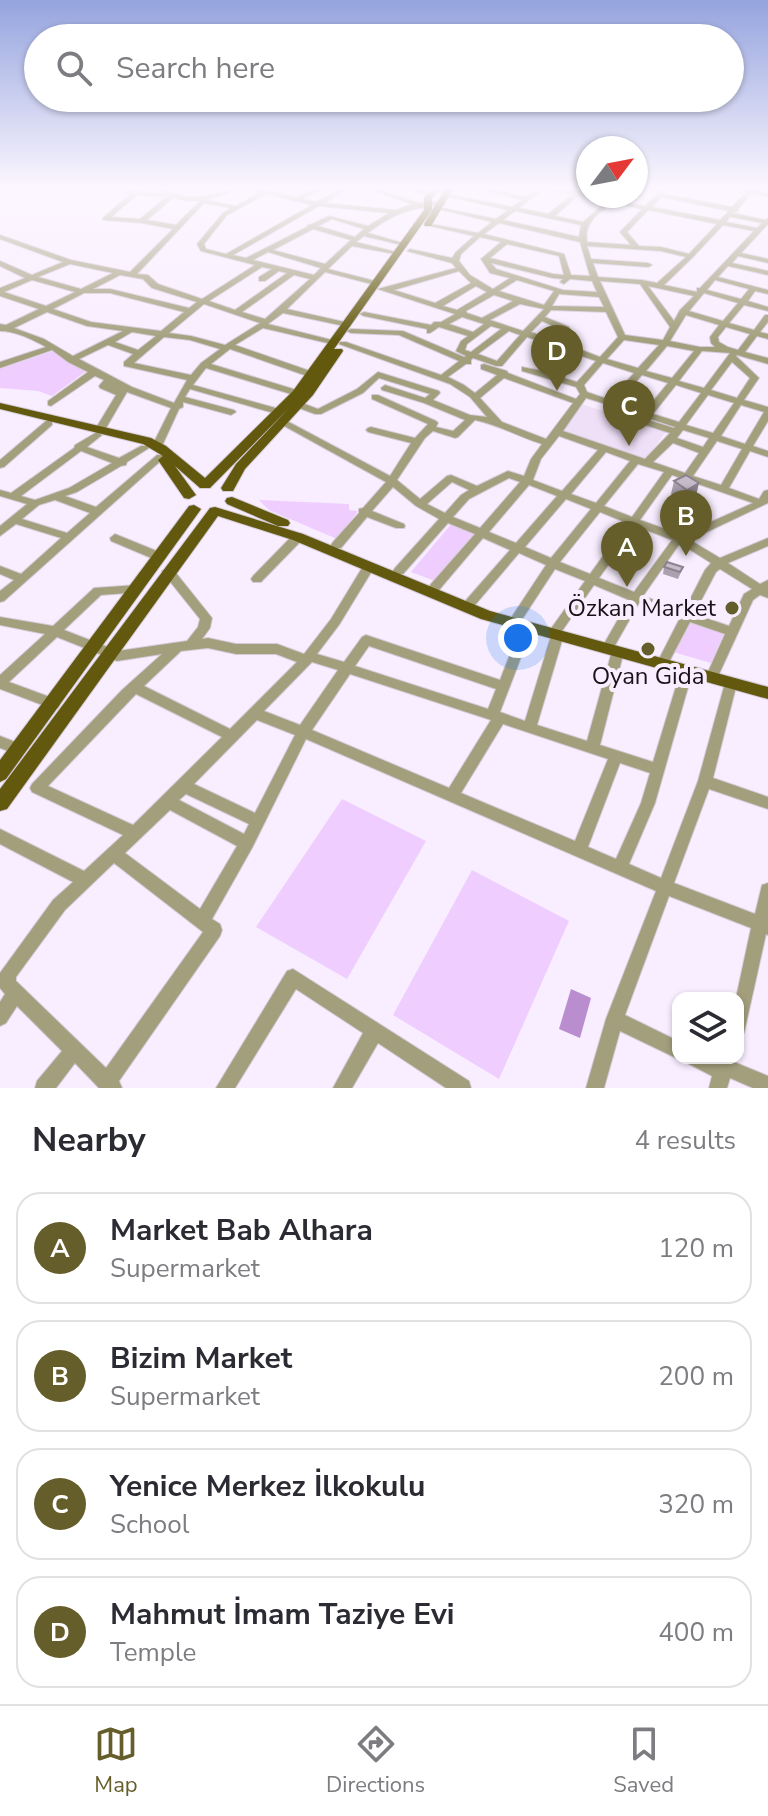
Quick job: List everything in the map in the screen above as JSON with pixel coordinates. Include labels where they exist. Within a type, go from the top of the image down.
[{"type":"main road","points":[[349,328],[364,314],[410,240]]},
{"type":"main road","points":[[404,250],[413,240]]},
{"type":"main road","points":[[0,774],[53,704],[101,651],[137,589],[230,494],[246,460],[298,399],[382,288]]},
{"type":"main road","points":[[298,399],[310,374],[338,343]]},
{"type":"main road","points":[[0,409],[49,423],[99,431]]},
{"type":"main road","points":[[0,409],[99,431],[154,450],[206,485],[337,545],[522,622]]},
{"type":"main road","points":[[182,467],[209,468],[231,456],[281,417]]},
{"type":"main road","points":[[154,450],[171,467],[191,502],[298,537],[455,603],[768,693]]},
{"type":"main road","points":[[0,803],[101,651],[164,564],[191,502],[231,456]]},
{"type":"main road","points":[[614,648],[768,686]]},
{"type":"street","points":[[8,240],[69,262],[117,274],[145,277],[155,286],[442,378],[463,386],[477,396],[496,422]]},
{"type":"street","points":[[132,275],[164,240]]},
{"type":"street","points":[[204,240],[200,244],[203,250],[316,278]]},
{"type":"street","points":[[227,256],[255,240]]},
{"type":"street","points":[[274,240],[281,242]]},
{"type":"street","points":[[248,260],[285,240]]},
{"type":"street","points":[[0,598],[99,512],[154,450],[190,382],[204,365],[281,310],[355,240]]},
{"type":"street","points":[[371,240],[457,265],[476,283],[519,301],[549,308],[610,310]]},
{"type":"street","points":[[371,240],[404,250]]},
{"type":"street","points":[[457,265],[458,253],[473,240]]},
{"type":"street","points":[[498,240],[562,255]]},
{"type":"street","points":[[556,240],[568,277]]},
{"type":"street","points":[[575,240],[691,256]]},
{"type":"street","points":[[630,240],[637,247]]},
{"type":"street","points":[[659,285],[707,240]]},
{"type":"street","points":[[609,407],[665,343],[698,292],[751,240]]},
{"type":"street","points":[[485,259],[503,241]]},
{"type":"street","points":[[583,242],[603,295],[627,337],[768,361]]},
{"type":"street","points":[[267,250],[768,412],[723,490]]},
{"type":"street","points":[[737,254],[766,258]]},
{"type":"street","points":[[485,259],[555,277],[642,282],[768,309]]},
{"type":"street","points":[[485,259],[493,271],[558,291],[603,295]]},
{"type":"street","points":[[589,261],[648,265]]},
{"type":"street","points":[[0,292],[69,262]]},
{"type":"street","points":[[0,263],[32,278],[80,291],[110,291],[190,311]]},
{"type":"street","points":[[261,264],[190,311],[127,364],[190,382],[281,417],[392,481],[420,504],[445,518],[636,598],[732,632]]},
{"type":"street","points":[[728,264],[768,273]]},
{"type":"street","points":[[382,288],[457,265]]},
{"type":"street","points":[[262,279],[279,268]]},
{"type":"street","points":[[237,312],[293,272]]},
{"type":"street","points":[[2,328],[117,274]]},
{"type":"street","points":[[339,285],[349,276]]},
{"type":"street","points":[[519,301],[488,321],[460,351],[469,358],[499,364],[549,308],[548,304],[568,277]]},
{"type":"street","points":[[442,325],[516,278]]},
{"type":"street","points":[[714,278],[768,292]]},
{"type":"street","points":[[642,282],[673,329]]},
{"type":"street","points":[[438,305],[476,283]]},
{"type":"street","points":[[687,478],[755,378],[733,353],[715,343],[714,337],[754,288]]},
{"type":"street","points":[[0,292],[90,324],[165,334],[227,347],[310,374]]},
{"type":"street","points":[[281,310],[349,328],[400,333],[580,399],[647,415],[704,451]]},
{"type":"street","points":[[683,312],[768,337]]},
{"type":"street","points":[[364,314],[432,328]]},
{"type":"street","points":[[540,317],[568,330],[568,348],[544,375]]},
{"type":"street","points":[[453,794],[496,716],[522,622],[554,562],[641,462],[676,432],[733,353],[768,317]]},
{"type":"street","points":[[421,341],[437,324],[474,335]]},
{"type":"street","points":[[2,328],[53,347],[109,380],[103,386],[231,412]]},
{"type":"street","points":[[442,378],[508,328]]},
{"type":"street","points":[[435,587],[527,481],[536,459],[580,399],[579,385],[601,360],[627,337],[673,329]]},
{"type":"street","points":[[71,360],[129,331]]},
{"type":"street","points":[[108,342],[140,354]]},
{"type":"street","points":[[0,365],[53,347]]},
{"type":"street","points":[[647,415],[700,349]]},
{"type":"street","points":[[298,429],[318,412],[360,391],[379,371],[395,362]]},
{"type":"street","points":[[204,365],[298,399],[318,412]]},
{"type":"street","points":[[525,369],[579,385]]},
{"type":"street","points":[[51,403],[94,372]]},
{"type":"street","points":[[477,396],[504,373]]},
{"type":"street","points":[[378,375],[436,393],[427,401]]},
{"type":"street","points":[[385,388],[471,419],[496,422],[548,443]]},
{"type":"street","points":[[14,496],[99,431],[122,390]]},
{"type":"street","points":[[337,545],[363,511],[392,481],[433,423],[375,397]]},
{"type":"street","points":[[609,407],[676,432],[713,437],[768,454]]},
{"type":"street","points":[[431,428],[455,435],[471,419]]},
{"type":"street","points":[[0,465],[49,423]]},
{"type":"street","points":[[371,430],[417,442]]},
{"type":"street","points":[[557,432],[669,472],[767,502]]},
{"type":"street","points":[[78,447],[123,463]]},
{"type":"street","points":[[471,602],[604,449]]},
{"type":"street","points":[[0,532],[35,503],[58,497],[154,450]]},
{"type":"street","points":[[530,727],[557,632],[669,472]]},
{"type":"street","points":[[399,571],[445,518],[477,490],[508,474],[681,539],[765,589]]},
{"type":"street","points":[[420,504],[451,478],[477,490]]},
{"type":"street","points":[[0,493],[35,503]]},
{"type":"street","points":[[58,497],[99,512]]},
{"type":"street","points":[[592,748],[614,648],[636,598],[674,543],[767,502]]},
{"type":"street","points":[[363,511],[400,526]]},
{"type":"street","points":[[14,520],[68,537]]},
{"type":"street","points":[[257,579],[298,537]]},
{"type":"street","points":[[115,538],[164,564],[206,618],[204,628],[136,688],[37,788],[136,834]]},
{"type":"street","points":[[665,659],[703,582],[719,563],[768,542]]},
{"type":"street","points":[[115,854],[214,930],[110,1086],[7,984],[8,974],[59,905],[136,834],[307,658],[335,622],[369,566]]},
{"type":"street","points":[[0,570],[21,578]]},
{"type":"street","points":[[53,704],[0,684],[98,591],[137,589]]},
{"type":"street","points":[[714,672],[748,597],[765,589]]},
{"type":"street","points":[[0,621],[54,631],[117,656],[208,643],[236,649],[277,649],[657,769]]},
{"type":"street","points":[[202,921],[247,843],[303,732],[366,640],[504,686]]},
{"type":"street","points":[[620,867],[648,803],[687,670]]},
{"type":"street","points":[[595,1088],[615,1019],[705,781],[731,683]]},
{"type":"street","points":[[136,688],[232,736]]},
{"type":"street","points":[[254,713],[763,926]]},
{"type":"street","points":[[0,742],[18,749]]},
{"type":"street","points":[[579,850],[616,756]]},
{"type":"street","points":[[705,781],[768,803]]},
{"type":"street","points":[[184,786],[257,821]]},
{"type":"street","points":[[168,802],[247,843]]},
{"type":"street","points":[[0,836],[85,880]]},
{"type":"street","points":[[744,1009],[768,890]]},
{"type":"street","points":[[225,1088],[293,977],[462,1088]]},
{"type":"street","points":[[0,1017],[16,993]]},
{"type":"street","points":[[615,1019],[672,1047]]},
{"type":"street","points":[[342,1088],[374,1032]]},
{"type":"street","points":[[44,1088],[75,1049]]},
{"type":"street","points":[[722,1071],[768,1085]]},
{"type":"shaded area","points":[[53,351],[85,372],[52,396],[38,391],[0,388],[0,369]]},
{"type":"shaded area","points":[[581,404],[666,431],[645,461],[560,432]]},
{"type":"shaded area","points":[[259,500],[349,504],[349,510],[358,511],[337,539],[269,510]]},
{"type":"shaded area","points":[[452,523],[477,533],[435,581],[411,572]]},
{"type":"shaded area","points":[[688,620],[724,633],[711,663],[673,652]]},
{"type":"shaded area","points":[[342,799],[426,841],[347,979],[256,927]]},
{"type":"shaded area","points":[[472,870],[569,921],[499,1079],[393,1015]]},
{"type":"shaded area","points":[[571,989],[591,998],[580,1038],[559,1029]]},
{"type":"building","points":[[686,475],[699,483],[687,490],[674,481]]},
{"type":"building","points":[[667,562],[683,567],[680,572],[664,567]]},
{"type":"place","name":"Mahmut İmam Taziye Evi","points":[[557,391]]},
{"type":"place","name":"Yenice Merkez İlkokulu","points":[[629,446]]},
{"type":"place","name":"Bizim Market","points":[[686,556]]},
{"type":"place","name":"Market Bab Alhara","points":[[627,587]]},
{"type":"place","name":"Özkan Market","points":[[732,608]]},
{"type":"place","name":"Oyan Gida","points":[[648,649]]}]
